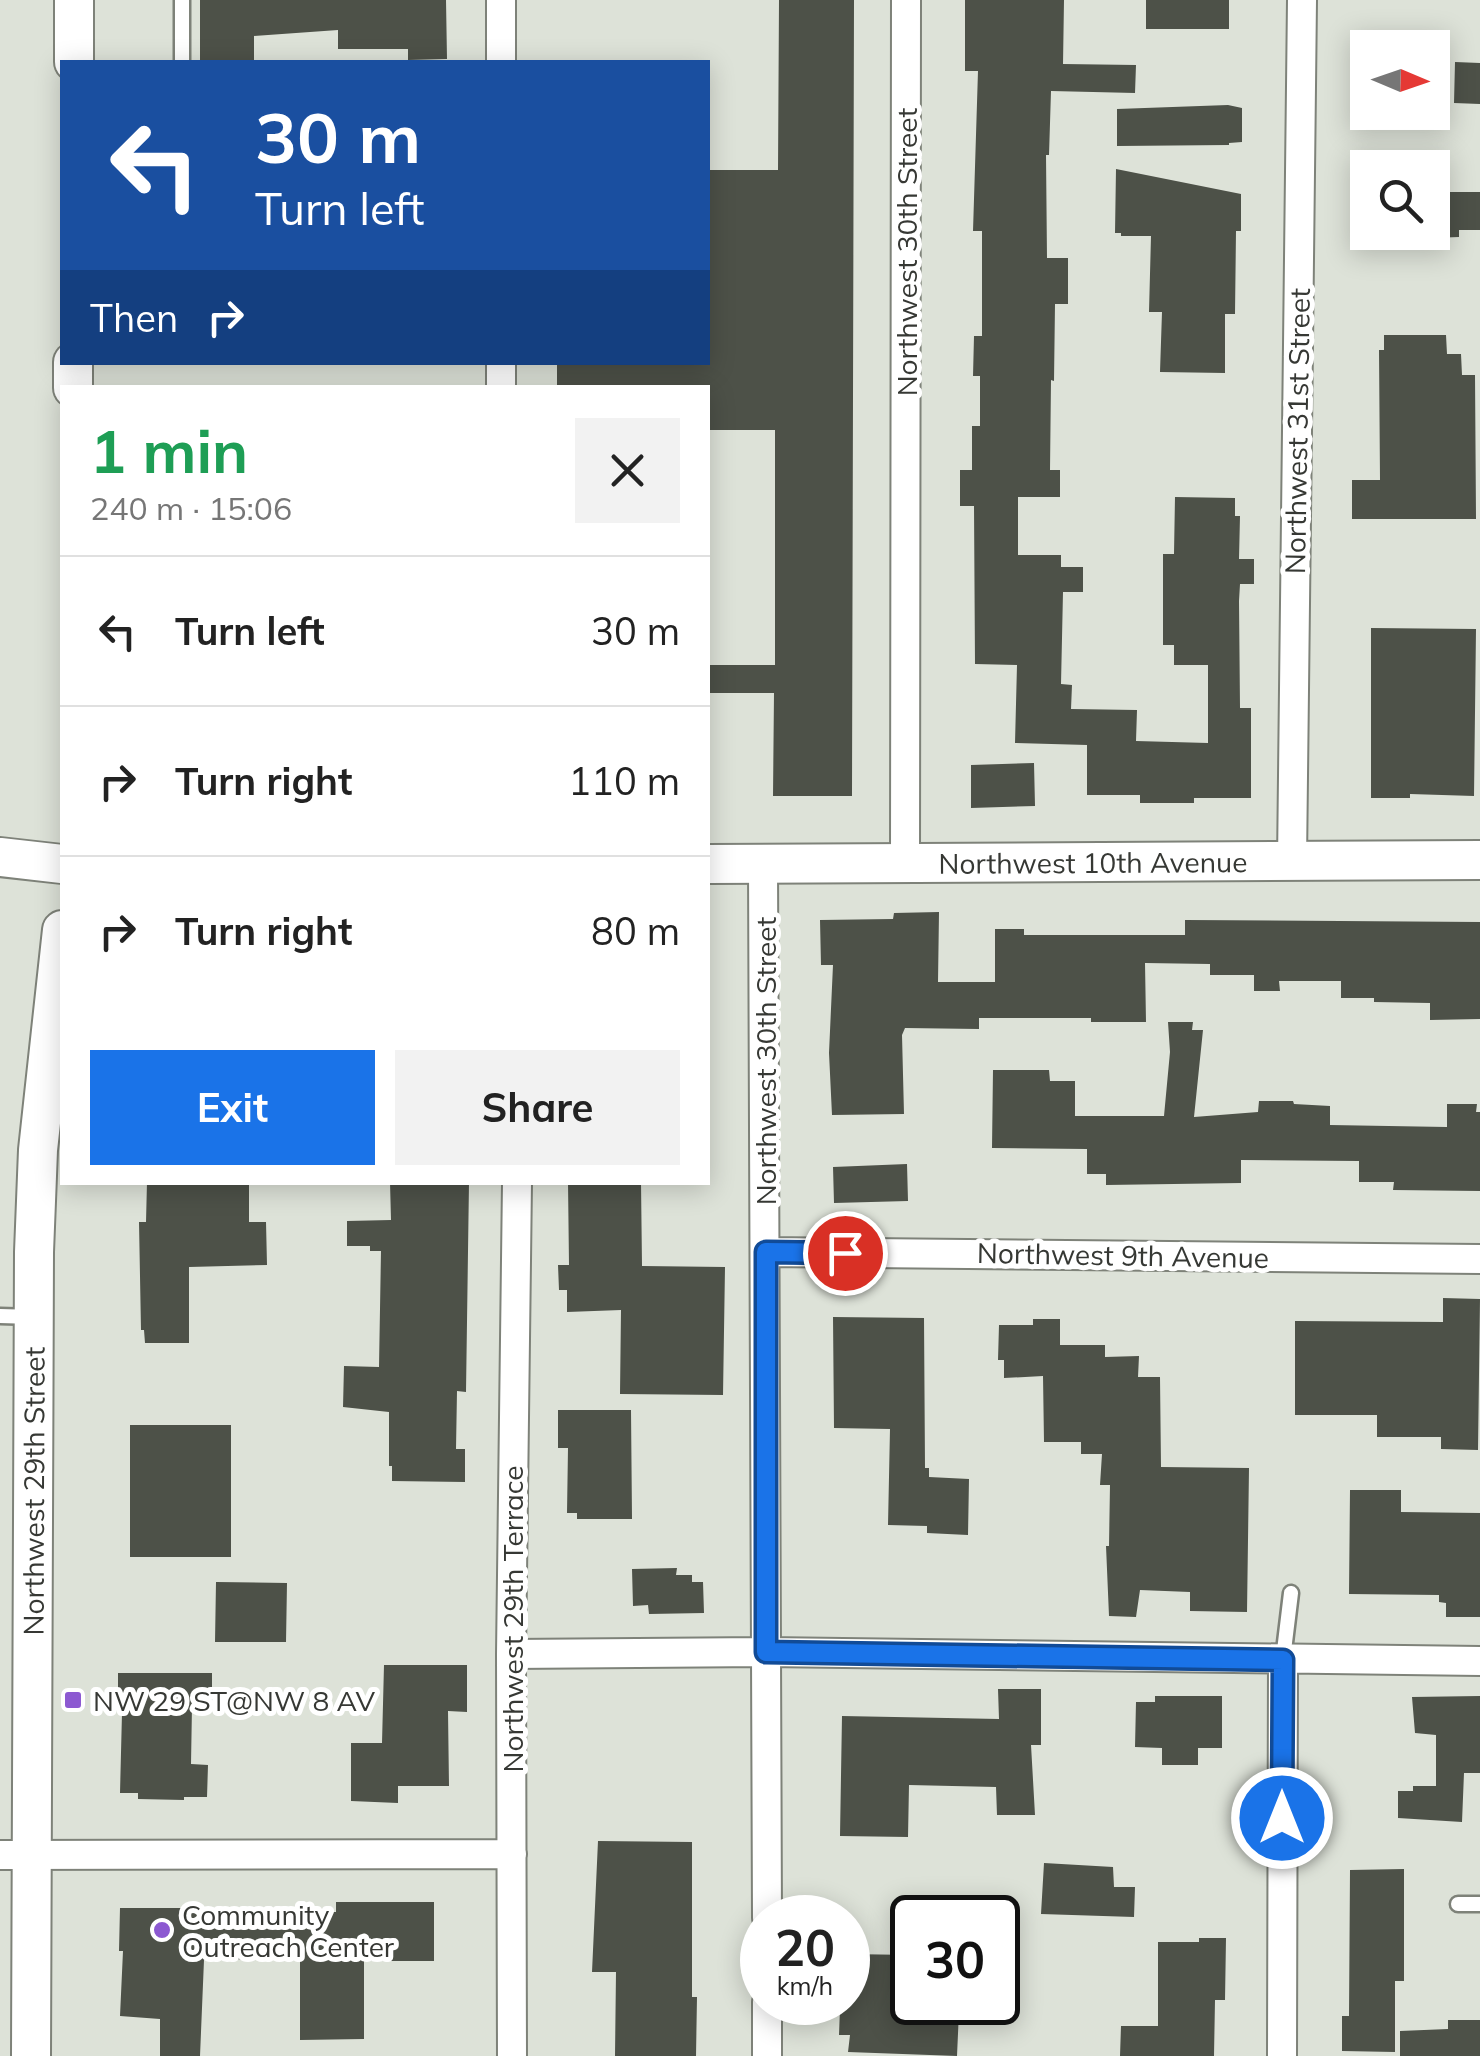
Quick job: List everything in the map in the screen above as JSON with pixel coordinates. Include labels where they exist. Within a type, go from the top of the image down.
[{"type":"street","points":[[74,0],[74,60]]},
{"type":"street","points":[[501,0],[501,60]]},
{"type":"street","name":"Northwest 30th Street","points":[[905,865],[906,0]]},
{"type":"street","name":"Northwest 31st Street","points":[[1292,862],[1302,0]]},
{"type":"street","points":[[0,857],[60,864]]},
{"type":"street","name":"Northwest 10th Avenue","points":[[710,864],[1480,860]]},
{"type":"street","name":"Northwest 30th Street","points":[[763,864],[767,1895]]},
{"type":"street","name":"Northwest 29th Street","points":[[31,2056],[16,1855],[17,1317],[60,948]]},
{"type":"street","name":"Northwest 29th Terrace","points":[[512,2056],[511,1654],[517,1185]]},
{"type":"street","name":"Northwest 9th Avenue","points":[[766,1252],[1480,1259]]},
{"type":"street","points":[[511,1654],[766,1652],[1480,1661]]},
{"type":"street","points":[[1282,2056],[1283,1660]]},
{"type":"street","points":[[16,1855],[512,1854]]},
{"type":"street","points":[[767,2025],[767,2056]]},
{"type":"lane","points":[[182,0],[182,60]]},
{"type":"lane","points":[[1283,1660],[1291,1593]]},
{"type":"lane","points":[[1458,1904],[1480,1904]]},
{"type":"building","points":[[200,0],[446,0],[447,59],[408,60],[408,49],[338,49],[338,30],[254,36],[254,60],[200,60]]},
{"type":"building","points":[[779,0],[854,0],[852,796],[773,796],[774,693],[710,693],[710,665],[775,665],[775,430],[710,430],[710,385],[557,385],[557,365],[710,365],[710,170],[778,170]]},
{"type":"building","points":[[965,0],[1064,0],[1063,64],[1136,65],[1135,93],[1051,91],[1046,155],[1047,258],[1068,258],[1068,304],[1055,304],[1054,381],[1051,380],[1050,470],[1060,470],[1060,497],[1018,497],[1018,555],[1061,555],[1061,567],[1083,567],[1083,592],[1063,592],[1061,684],[1072,685],[1071,709],[1137,710],[1136,741],[1208,743],[1208,665],[1174,665],[1174,645],[1163,645],[1163,554],[1174,554],[1175,497],[1235,498],[1235,516],[1240,516],[1239,559],[1254,559],[1254,584],[1240,584],[1239,601],[1240,708],[1251,708],[1251,798],[1140,803],[1140,795],[1087,795],[1087,745],[1015,743],[1017,665],[975,664],[974,506],[960,506],[960,470],[972,470],[972,426],[980,426],[980,376],[973,376],[974,336],[982,336],[982,231],[973,231],[978,71],[965,71]]},
{"type":"building","points":[[1146,0],[1229,0],[1229,29],[1146,29]]},
{"type":"building","points":[[1455,62],[1480,63],[1480,104],[1454,103]]},
{"type":"building","points":[[1228,105],[1242,108],[1242,142],[1117,146],[1117,109]]},
{"type":"building","points":[[1116,169],[1241,194],[1241,231],[1236,231],[1235,314],[1225,314],[1225,373],[1160,372],[1162,312],[1149,312],[1151,236],[1115,233]]},
{"type":"building","points":[[1450,192],[1480,192],[1480,230],[1459,230],[1459,237],[1450,237]]},
{"type":"building","points":[[1384,335],[1446,335],[1447,354],[1461,354],[1462,375],[1475,375],[1476,519],[1352,519],[1352,480],[1380,480],[1379,350],[1384,350]]},
{"type":"building","points":[[1371,628],[1476,629],[1474,796],[1410,794],[1410,798],[1371,798]]},
{"type":"building","points":[[1034,763],[1035,806],[971,808],[971,765]]},
{"type":"building","points":[[939,912],[938,982],[995,982],[995,929],[1024,929],[1024,935],[1185,935],[1185,920],[1480,922],[1480,1019],[1430,1020],[1430,1003],[1341,998],[1341,981],[1279,981],[1280,991],[1254,991],[1254,975],[1210,975],[1210,964],[1145,963],[1146,1022],[979,1018],[979,1029],[905,1028],[904,1114],[832,1115],[829,1053],[833,965],[821,965],[820,920],[893,919],[894,913]]},
{"type":"building","points":[[1168,1022],[1193,1022],[1192,1030],[1203,1030],[1194,1117],[1258,1112],[1259,1101],[1293,1101],[1330,1106],[1330,1125],[1447,1127],[1447,1104],[1477,1104],[1480,1191],[1393,1190],[1394,1182],[1359,1182],[1359,1161],[1241,1160],[1241,1183],[1106,1185],[1106,1174],[1087,1174],[1087,1149],[992,1148],[993,1070],[1049,1070],[1050,1081],[1075,1081],[1075,1116],[1164,1116],[1170,1052]]},
{"type":"building","points":[[907,1164],[908,1201],[834,1203],[833,1167]]},
{"type":"building","points":[[147,1185],[249,1185],[249,1222],[266,1222],[267,1265],[189,1267],[189,1343],[145,1343],[141,1330],[139,1222],[146,1222]]},
{"type":"building","points":[[390,1185],[469,1185],[466,1392],[457,1391],[456,1449],[465,1449],[465,1482],[392,1481],[389,1412],[343,1407],[344,1366],[379,1367],[381,1251],[370,1251],[370,1246],[347,1246],[347,1221],[391,1220]]},
{"type":"building","points":[[568,1185],[641,1185],[642,1266],[725,1267],[723,1395],[620,1394],[621,1310],[567,1312],[567,1290],[559,1290],[558,1265],[569,1265]]},
{"type":"building","points":[[1443,1298],[1480,1299],[1478,1450],[1441,1449],[1441,1437],[1377,1437],[1377,1415],[1295,1415],[1295,1321],[1443,1322]]},
{"type":"building","points":[[833,1317],[924,1318],[925,1468],[929,1468],[929,1477],[969,1479],[968,1535],[927,1533],[927,1526],[888,1525],[890,1429],[834,1428]]},
{"type":"building","points":[[1033,1319],[1060,1319],[1060,1345],[1105,1345],[1105,1357],[1139,1356],[1138,1377],[1160,1377],[1161,1467],[1249,1468],[1247,1612],[1190,1611],[1190,1592],[1140,1590],[1136,1617],[1109,1616],[1106,1546],[1110,1485],[1100,1485],[1102,1454],[1081,1454],[1081,1442],[1044,1442],[1043,1376],[1004,1378],[1004,1360],[998,1360],[999,1325],[1033,1325]]},
{"type":"building","points":[[558,1410],[631,1410],[632,1519],[577,1519],[577,1513],[567,1513],[568,1448],[558,1448]]},
{"type":"building","points":[[130,1425],[231,1425],[231,1557],[130,1557]]},
{"type":"building","points":[[1350,1490],[1401,1490],[1401,1512],[1480,1513],[1480,1617],[1446,1617],[1446,1603],[1439,1602],[1439,1595],[1349,1594]]},
{"type":"building","points":[[677,1568],[676,1575],[692,1575],[692,1582],[703,1582],[704,1613],[649,1614],[648,1605],[633,1606],[632,1569]]},
{"type":"building","points":[[216,1582],[287,1583],[286,1642],[215,1642]]},
{"type":"building","points":[[384,1665],[467,1665],[467,1712],[448,1711],[449,1786],[398,1786],[398,1803],[351,1801],[351,1743],[382,1743]]},
{"type":"building","points":[[118,1673],[212,1673],[212,1706],[192,1706],[191,1764],[208,1765],[207,1797],[138,1799],[138,1793],[120,1793],[122,1713],[118,1713]]},
{"type":"building","points":[[998,1689],[1041,1689],[1041,1745],[1031,1745],[1035,1815],[997,1815],[996,1787],[909,1785],[908,1837],[840,1836],[842,1716],[999,1719]]},
{"type":"building","points":[[1155,1696],[1222,1696],[1222,1748],[1198,1748],[1198,1765],[1162,1765],[1162,1748],[1135,1747],[1136,1702],[1155,1702]]},
{"type":"building","points":[[1480,1696],[1480,1773],[1464,1773],[1462,1822],[1398,1818],[1398,1791],[1413,1791],[1413,1786],[1436,1786],[1436,1735],[1415,1733],[1412,1697]]},
{"type":"building","points":[[598,1841],[692,1842],[696,2056],[615,2056],[616,1972],[592,1972]]},
{"type":"building","points":[[1044,1863],[1113,1867],[1114,1887],[1135,1887],[1134,1917],[1041,1914]]},
{"type":"building","points":[[1404,1869],[1404,1981],[1395,1981],[1395,2052],[1342,2051],[1342,2016],[1349,2016],[1350,1870]]},
{"type":"building","points":[[336,1902],[434,1902],[434,1961],[364,1961],[364,2039],[300,2040],[300,1958],[204,1960],[200,2056],[160,2056],[160,2019],[120,2016],[120,1908],[336,1912]]},
{"type":"building","points":[[1199,1938],[1226,1938],[1225,2000],[1215,2000],[1214,2056],[1120,2056],[1121,2026],[1158,2026],[1158,1942],[1199,1942]]},
{"type":"building","points":[[870,1954],[890,1955],[890,2025],[958,2025],[957,2056],[848,2052],[850,2035],[839,2035],[839,2025],[870,2025]]},
{"type":"building","points":[[1448,2020],[1480,2020],[1480,2056],[1400,2056],[1400,2031],[1448,2029]]},
{"type":"place","name":"NW 29 ST@NW 8 AV","points":[[73,1700]]},
{"type":"place","name":"Community Outreach Center","points":[[162,1930]]},
{"type":"route","points":[[845,1253],[766,1252],[766,1652],[1283,1660],[1282,1818]]}]
